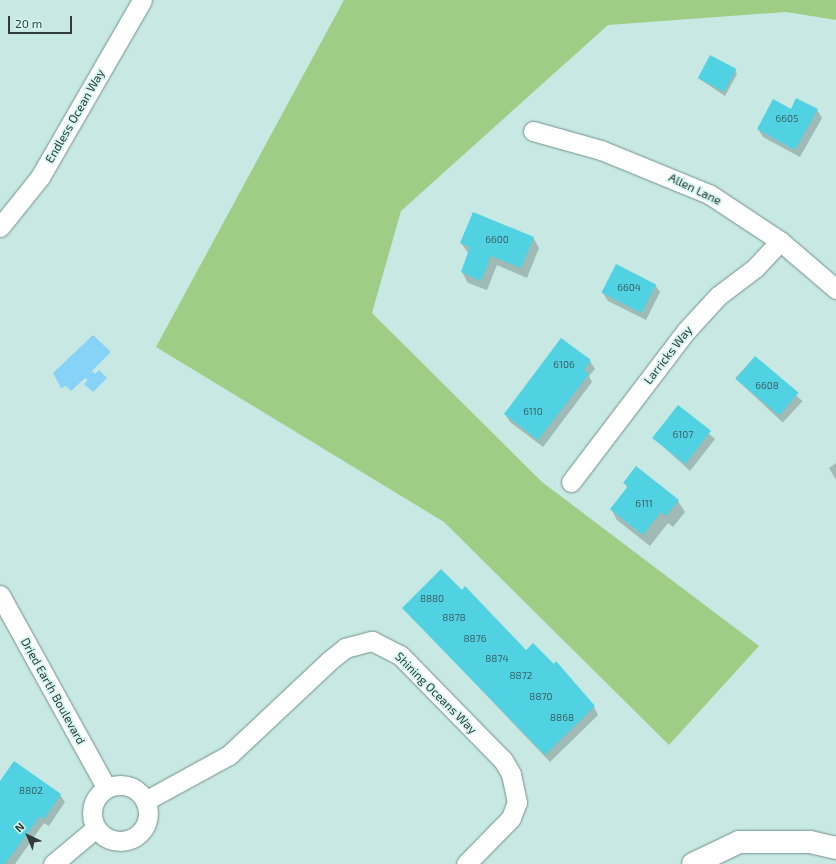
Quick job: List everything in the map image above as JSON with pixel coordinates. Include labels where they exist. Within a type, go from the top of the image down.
[{"type":"main road","points":[[693,864],[739,842],[810,842],[836,848]]},
{"type":"street","name":"Endless Ocean Way","points":[[0,226],[40,177],[142,0]]},
{"type":"street","name":"Allen Lane","points":[[532,132],[601,150],[676,178],[709,194],[780,241],[836,289]]},
{"type":"street","name":"Larricks Way","points":[[571,482],[686,331],[718,296],[755,268],[780,241]]},
{"type":"street","name":"Dried Earth Boulevard","points":[[0,595],[106,787]]},
{"type":"street","name":"Shining Oceans Way","points":[[145,801],[229,755],[329,661],[345,648],[372,641],[400,655],[503,760],[511,774],[516,802],[511,818],[466,864]]},
{"type":"street","points":[[129,786],[145,801],[149,810],[146,826],[133,839],[111,842],[96,828],[92,809],[96,796],[106,787],[129,786]]},
{"type":"street","points":[[53,864],[96,828]]},
{"type":"green space","points":[[344,0],[836,0],[836,20],[786,12],[608,25],[401,211],[372,313],[542,482],[759,646],[669,745],[444,522],[156,347]]},
{"type":"water","points":[[93,335],[111,352],[92,371],[95,374],[99,370],[107,378],[93,392],[84,384],[88,380],[85,378],[71,391],[66,386],[61,388],[53,373]]},
{"type":"building","points":[[710,55],[736,69],[724,92],[698,78]]},
{"type":"building","points":[[796,98],[818,109],[795,150],[757,129],[773,99],[791,109]]},
{"type":"building","points":[[473,212],[534,237],[521,268],[491,256],[481,281],[461,272],[470,247],[460,243]]},
{"type":"building","points":[[616,264],[656,284],[642,313],[601,293]]},
{"type":"building","points":[[561,338],[591,360],[584,370],[589,374],[538,440],[504,414]]},
{"type":"building","points":[[755,356],[799,393],[779,416],[736,379]]},
{"type":"building","points":[[678,405],[711,431],[685,464],[652,438]]},
{"type":"building","points":[[636,466],[679,500],[666,516],[661,512],[643,535],[610,509],[628,486],[623,483]]},
{"type":"building","points":[[441,569],[462,590],[465,586],[526,650],[533,643],[554,664],[556,661],[595,706],[545,755],[402,608]]},
{"type":"building","points":[[14,761],[61,794],[44,819],[40,816],[5,864],[0,864],[0,781]]}]
